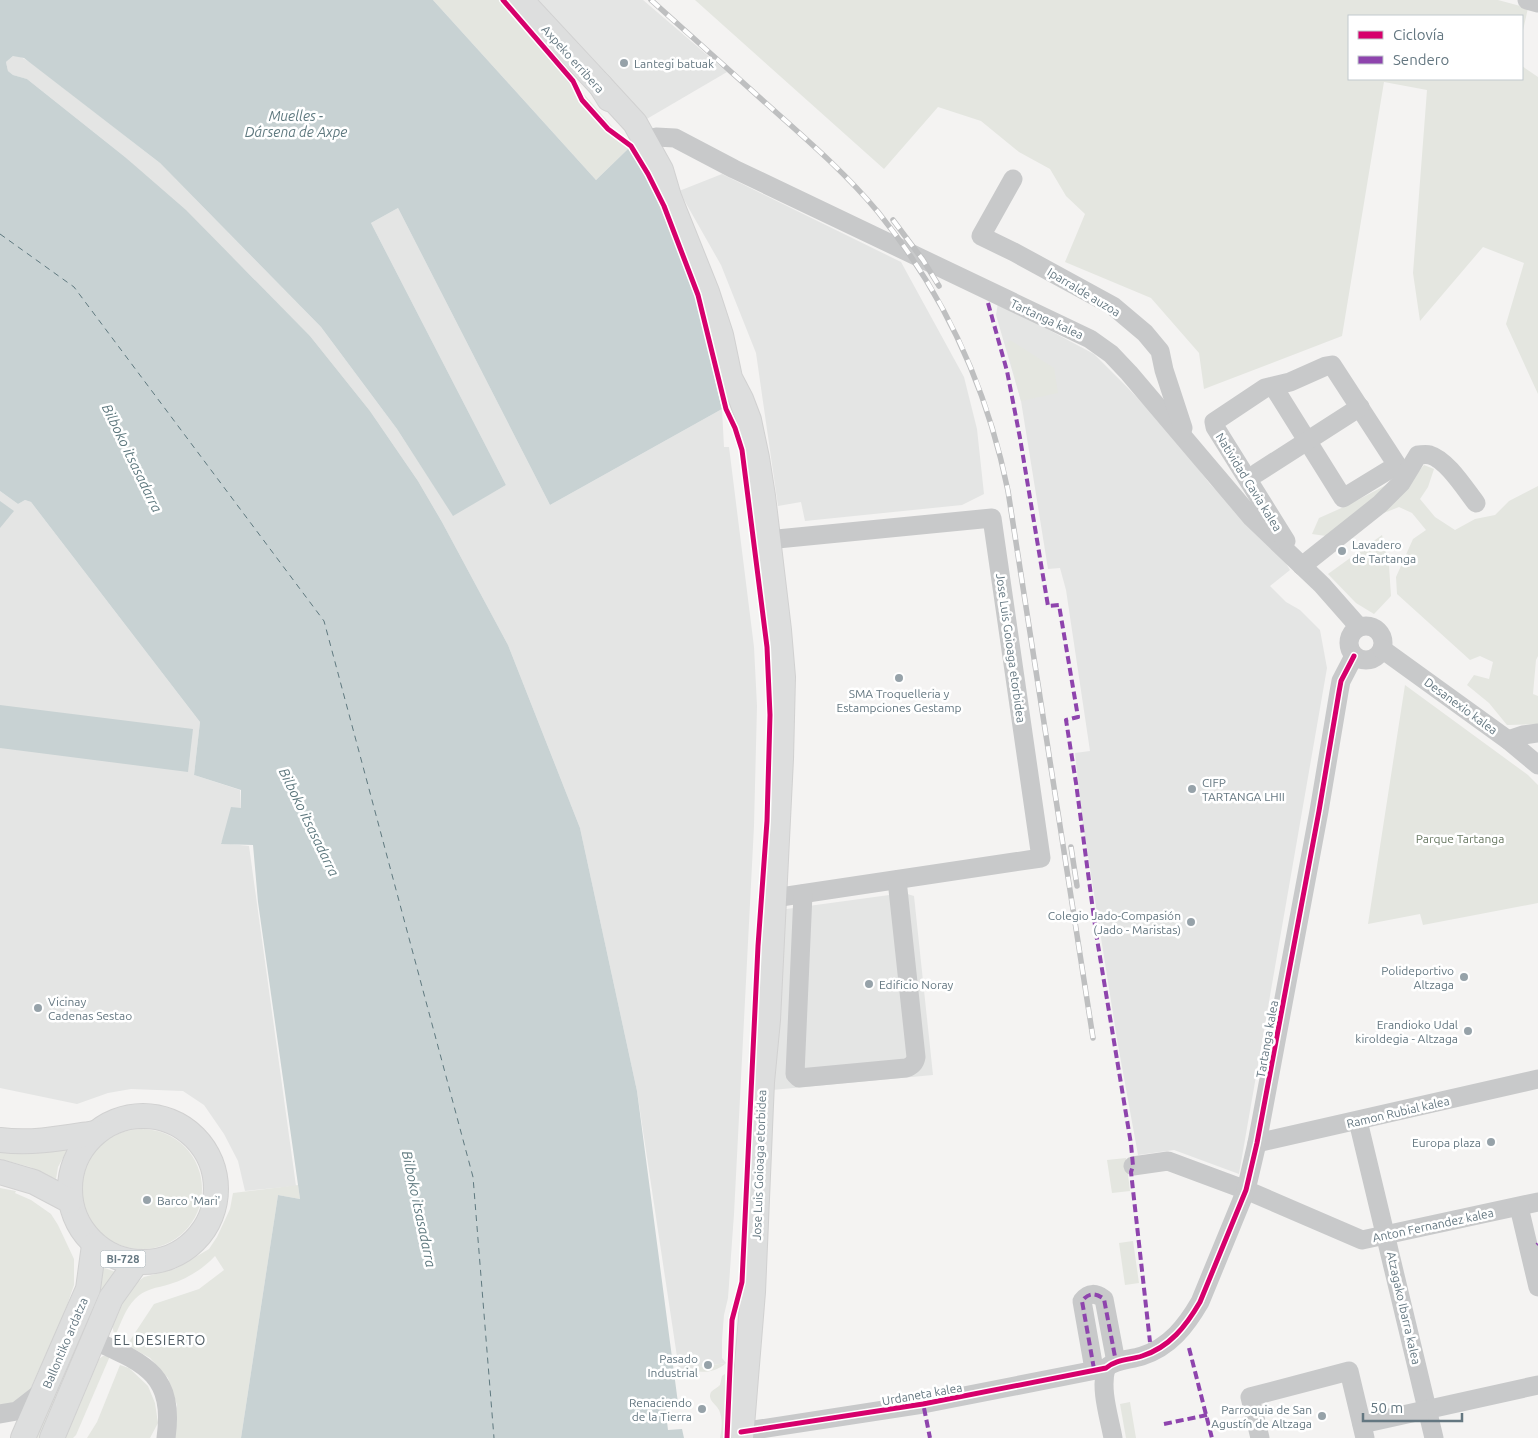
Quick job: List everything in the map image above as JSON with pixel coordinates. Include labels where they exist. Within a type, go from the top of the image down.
[{"type":"main road","name":"Axpeko erribera","points":[[521,0],[600,86],[670,197]]},
{"type":"main road","name":"Jose Luis Goioaga etorbidea","points":[[600,86],[635,123],[664,176],[670,197],[707,292],[721,335],[730,378],[742,398],[749,420],[757,458],[782,676],[781,759],[768,1020],[762,1092],[754,1292],[741,1435]]},
{"type":"main road","name":"BI-728","points":[[140,1115],[164,1118],[186,1129],[203,1146],[214,1167],[218,1191],[213,1215],[201,1236],[182,1252],[160,1261],[136,1263],[114,1257],[94,1245],[74,1218],[70,1201],[70,1176],[79,1152],[95,1133],[116,1120],[140,1115]]},
{"type":"main road","name":"BI-728","points":[[0,1140],[45,1142],[95,1133]]},
{"type":"main road","points":[[0,1172],[34,1182],[70,1201]]},
{"type":"main road","name":"Ballontiko ardatza","points":[[23,1438],[88,1289],[94,1245]]},
{"type":"main road","name":"Ballontiko ardatza","points":[[52,1438],[111,1298],[136,1263]]},
{"type":"street","points":[[1527,0],[1538,3]]},
{"type":"street","name":"Tartanga kalea","points":[[646,140],[656,137],[674,138],[734,170],[1090,338],[1130,373],[1252,518],[1344,608],[1359,627]]},
{"type":"street","name":"Iparralde auzoa","points":[[1014,178],[981,236],[1113,306],[1145,333],[1160,351],[1164,370],[1183,428],[1180,433]]},
{"type":"street","name":"Natividad Cavia kalea","points":[[1296,560],[1287,542],[1215,427],[1214,422],[1265,388],[1290,382],[1332,365],[1360,407]]},
{"type":"street","points":[[1257,473],[1307,440],[1360,407],[1397,465],[1343,498],[1307,440],[1273,386]]},
{"type":"street","points":[[1296,560],[1380,504],[1401,483],[1418,455],[1429,455],[1440,460],[1459,480],[1476,503]]},
{"type":"street","name":"Jose Luis Goioaga etorbidea","points":[[767,540],[992,518],[1041,858],[774,898]]},
{"type":"street","points":[[1370,626],[1380,633],[1383,643],[1382,649],[1380,654],[1370,660],[1359,660],[1350,652],[1348,640],[1354,630],[1359,627],[1370,626]]},
{"type":"street","name":"Desanexio kalea","points":[[1382,649],[1508,740],[1538,765]]},
{"type":"street","name":"Tartanga kalea","points":[[1105,1366],[1143,1356],[1170,1342],[1191,1317],[1200,1302],[1246,1190],[1257,1143],[1319,811],[1341,681],[1354,656]]},
{"type":"street","points":[[1508,740],[1538,733]]},
{"type":"street","points":[[803,894],[795,1074],[799,1078],[906,1068],[915,1062],[916,1057],[897,880]]},
{"type":"street","name":"Ramon Rubial kalea","points":[[1257,1143],[1538,1079]]},
{"type":"street","name":"Atzagako Ibarra kalea","points":[[1358,1121],[1434,1438]]},
{"type":"street","name":"Anton Fernandez kalea","points":[[1133,1166],[1168,1161],[1246,1190],[1362,1240],[1538,1202]]},
{"type":"street","points":[[1519,1207],[1538,1287]]},
{"type":"street","points":[[93,1340],[135,1360],[147,1368],[161,1385],[168,1404],[169,1418],[166,1438]]},
{"type":"street","points":[[1105,1366],[1104,1381],[1113,1438]]},
{"type":"street","name":"Urdaneta kalea","points":[[741,1435],[994,1391],[1105,1366]]},
{"type":"street","points":[[1260,1438],[1250,1396],[1349,1371],[1363,1431],[1427,1409],[1538,1385]]},
{"type":"street","points":[[0,1414],[17,1411],[45,1390]]},
{"type":"shaded area","points":[[535,0],[643,0],[727,72],[645,120]]},
{"type":"shaded area","points":[[13,56],[19,56],[30,62],[160,163],[321,327],[397,429],[453,515],[506,485],[371,223],[398,208],[550,505],[722,409],[724,447],[729,447],[754,647],[757,706],[754,826],[734,1214],[728,1298],[724,1315],[722,1340],[722,1358],[726,1363],[679,1370],[637,1091],[580,828],[508,645],[442,522],[418,481],[370,411],[310,336],[234,259],[125,157],[27,79],[13,75],[8,71],[6,62]]},
{"type":"shaded area","points":[[722,174],[901,262],[964,377],[977,429],[984,494],[962,505],[805,521],[801,502],[778,506],[756,353],[721,265],[679,191]]},
{"type":"shaded area","points":[[998,303],[1094,354],[1126,386],[1168,430],[1210,484],[1278,550],[1290,570],[1270,586],[1286,602],[1300,610],[1320,630],[1327,668],[1239,1174],[1174,1150],[1138,1155],[1118,1045],[1082,818],[1075,753],[1090,751],[1066,590],[1060,568],[1048,569],[1021,401],[996,315]]},
{"type":"shaded area","points":[[0,491],[18,504],[25,500],[31,502],[200,722],[194,775],[240,790],[241,808],[221,843],[249,846],[296,1186],[245,1191],[238,1161],[224,1134],[204,1105],[183,1091],[131,1089],[108,1093],[77,1104],[0,1088]]},
{"type":"shaded area","points":[[904,893],[914,896],[933,1075],[772,1090],[779,910]]},
{"type":"green space","points":[[433,0],[502,0],[630,147],[596,180]]},
{"type":"green space","points":[[695,0],[1498,0],[1528,8],[1523,30],[1523,15],[1348,15],[1348,80],[1523,80],[1523,67],[1538,77],[1538,394],[1506,324],[1524,263],[1483,247],[1420,321],[1413,273],[1427,90],[1384,82],[1342,336],[1204,389],[1199,353],[1151,298],[1065,262],[1085,214],[1066,196],[1050,169],[1019,152],[981,121],[938,107],[884,169]]},
{"type":"green space","points":[[1010,340],[1054,368],[1058,393],[1021,401],[1006,344]]},
{"type":"green space","points":[[1424,465],[1434,469],[1428,487],[1420,499],[1435,517],[1455,530],[1475,519],[1495,515],[1509,501],[1538,486],[1538,656],[1533,694],[1538,696],[1538,724],[1507,725],[1489,703],[1467,685],[1474,675],[1489,679],[1493,662],[1480,656],[1470,660],[1397,594],[1396,577],[1413,539],[1426,530],[1412,513],[1399,507],[1326,536],[1312,534],[1319,518],[1390,483],[1415,476]]},
{"type":"green space","points":[[1382,535],[1389,566],[1391,596],[1374,614],[1356,603],[1328,574]]},
{"type":"green space","name":"Parque Tartanga","points":[[1405,685],[1528,775],[1538,785],[1538,903],[1423,925],[1420,914],[1368,924]]},
{"type":"green space","points":[[142,1129],[154,1130],[165,1134],[175,1139],[184,1147],[192,1156],[197,1166],[201,1177],[201,1201],[197,1212],[192,1222],[184,1231],[175,1239],[165,1244],[154,1248],[142,1249],[130,1248],[119,1244],[109,1239],[100,1231],[92,1222],[87,1212],[83,1201],[82,1189],[83,1177],[87,1166],[92,1156],[100,1147],[109,1139],[119,1134],[130,1130]]},
{"type":"green space","points":[[69,1147],[58,1167],[56,1179],[30,1167],[0,1159],[0,1150],[34,1153]]},
{"type":"green space","points":[[1126,1158],[1130,1191],[1112,1193],[1107,1160]]},
{"type":"green space","points":[[298,1185],[300,1199],[278,1195],[241,1438],[174,1438],[177,1405],[168,1378],[150,1358],[127,1345],[154,1304],[199,1289],[224,1270],[215,1256],[189,1276],[142,1293],[128,1307],[115,1336],[111,1323],[114,1313],[132,1286],[144,1277],[175,1269],[209,1249],[217,1237],[230,1209],[233,1193]]},
{"type":"green space","points":[[0,1188],[16,1191],[15,1193],[31,1200],[51,1214],[74,1259],[74,1285],[63,1317],[28,1394],[15,1407],[0,1408]]},
{"type":"green space","points":[[1133,1241],[1139,1283],[1125,1285],[1119,1243]]},
{"type":"green space","points":[[99,1266],[121,1274],[42,1438],[33,1438]]},
{"type":"green space","points":[[103,1356],[110,1356],[76,1435],[73,1438],[60,1438],[92,1364]]},
{"type":"green space","points":[[726,1363],[710,1371],[679,1370]]},
{"type":"green space","points":[[120,1365],[129,1368],[148,1386],[155,1403],[158,1423],[150,1438],[87,1438],[97,1422]]},
{"type":"green space","points":[[725,1374],[726,1438],[720,1438],[721,1417],[710,1395],[720,1385],[722,1376]]},
{"type":"green space","points":[[1130,1402],[1136,1438],[1126,1438],[1120,1404]]},
{"type":"water","points":[[0,0],[433,0],[596,180],[630,147],[648,174],[695,295],[722,409],[550,505],[398,208],[371,223],[506,485],[453,516],[397,429],[321,327],[160,163],[24,58],[13,56],[6,62],[8,71],[13,75],[27,79],[125,157],[186,210],[310,336],[370,411],[418,481],[508,645],[580,828],[637,1091],[678,1403],[665,1405],[668,1430],[682,1429],[684,1438],[241,1438],[278,1195],[300,1199],[258,902],[253,845],[221,844],[231,807],[241,808],[241,790],[194,775],[200,722],[31,502],[25,500],[18,504],[0,491]]},
{"type":"water","points":[[0,501],[14,511],[0,528]]},
{"type":"water","points":[[0,705],[193,729],[188,772],[0,748]]},
{"type":"ferry route","points":[[0,234],[74,287],[324,621],[473,1177],[494,1438]]},
{"type":"railway","points":[[651,0],[817,149],[855,186],[878,212],[924,276],[943,309],[975,379],[988,415],[1008,491],[1093,1038]]},
{"type":"railway","points":[[893,220],[923,260],[939,286]]},
{"type":"railway","points":[[1071,847],[1077,886]]},
{"type":"marked path","points":[[988,303],[1007,371],[1048,606],[1059,605],[1078,717],[1066,720],[1096,933],[1131,1144],[1133,1166],[1131,1172],[1150,1342]]},
{"type":"marked path","points":[[1094,1369],[1082,1301],[1090,1295],[1104,1299],[1116,1362]]},
{"type":"marked path","points":[[1189,1348],[1212,1438]]},
{"type":"marked path","points":[[924,1408],[930,1438]]},
{"type":"marked path","points":[[1164,1424],[1207,1415]]},
{"type":"cycle path","points":[[503,0],[573,81],[582,100],[608,129],[631,146],[648,174],[664,206],[698,295],[726,409],[742,450],[767,647],[770,715],[767,821],[758,946],[742,1282],[732,1320],[727,1438]]},
{"type":"cycle path","points":[[741,1432],[923,1404],[1106,1368],[1119,1361],[1152,1352],[1169,1341],[1183,1327],[1200,1302],[1246,1190],[1257,1143],[1319,811],[1341,681],[1354,656]]},
{"type":"place","name":"Lantegi batuak","points":[[624,63]]},
{"type":"place","name":"Lavadero de Tartanga","points":[[1342,551]]},
{"type":"place","name":"SMA Troquelleria y Estampciones Gestamp","points":[[899,678]]},
{"type":"place","name":"CIFP TARTANGA LHII","points":[[1192,789]]},
{"type":"place","name":"Colegio Jado-Compasión (Jado - Maristas)","points":[[1191,922]]},
{"type":"place","name":"Polideportivo Altzaga","points":[[1464,977]]},
{"type":"place","name":"Edificio Noray","points":[[869,984]]},
{"type":"place","name":"Vicinay Cadenas Sestao","points":[[38,1008]]},
{"type":"place","name":"Erandioko Udal kiroldegia - Altzaga","points":[[1468,1031]]},
{"type":"place","name":"Europa plaza","points":[[1491,1142]]},
{"type":"place","name":"Barco 'Mari'","points":[[147,1200]]},
{"type":"place","name":"Pasado Industrial","points":[[708,1365]]},
{"type":"place","name":"Renaciendo de la Tierra","points":[[702,1409]]},
{"type":"place","name":"Parroquia de San Agustín de Altzaga","points":[[1322,1416]]},
{"type":"district","name":"EL DESIERTO","points":[[160,1340]]},
{"type":"water label","name":"Muelles - Dársena de Axpe","points":[[296,124]]},
{"type":"water label","name":"Bilboko itsasadarra","points":[[132,458]]},
{"type":"water label","name":"Bilboko itsasadarra","points":[[309,822]]},
{"type":"water label","name":"Bilboko itsasadarra","points":[[419,1209]]}]
